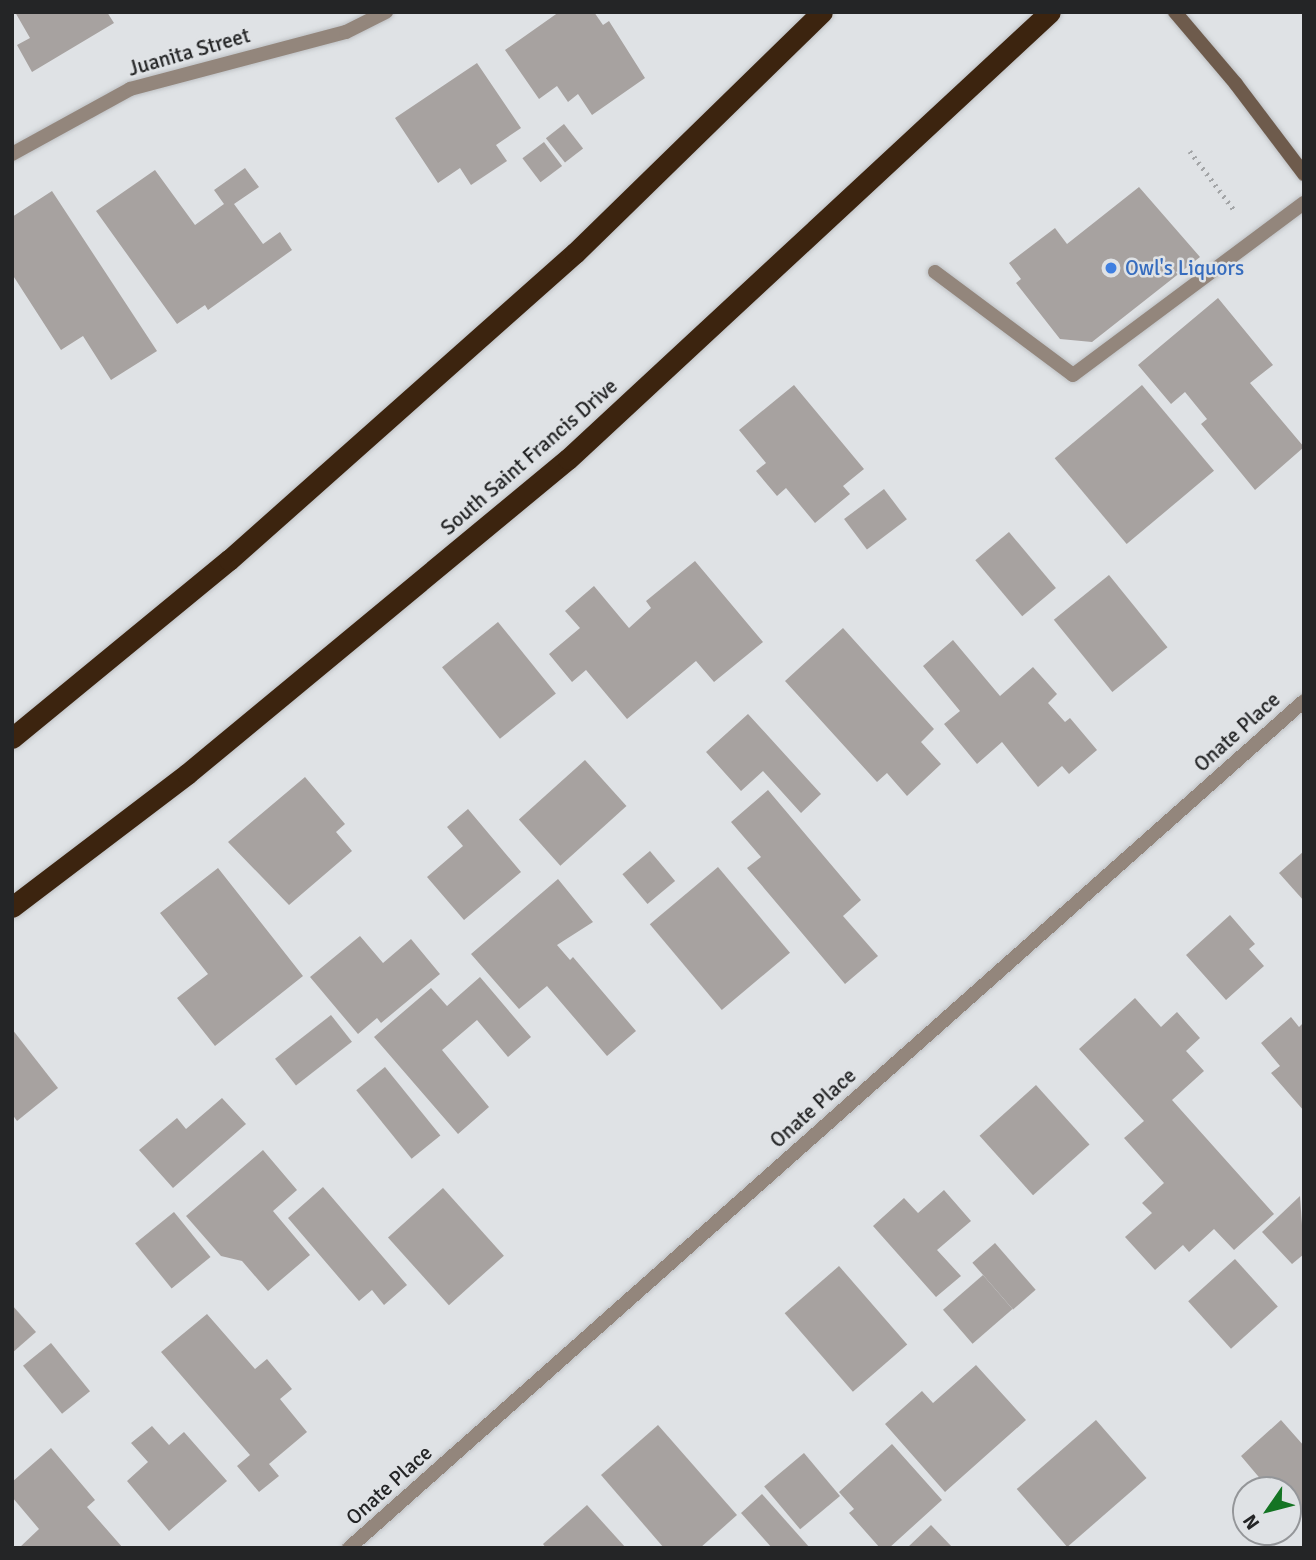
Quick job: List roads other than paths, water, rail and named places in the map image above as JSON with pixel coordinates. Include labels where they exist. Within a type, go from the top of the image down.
[{"type":"highway","points":[[12,738],[229,560],[575,253],[822,12]]},
{"type":"highway","name":"South Saint Francis Drive","points":[[12,907],[187,774],[568,459],[1050,12]]},
{"type":"street","name":"Juanita Street","points":[[12,154],[130,89],[346,32],[386,12]]},
{"type":"street","points":[[1175,12],[1236,84],[1304,174]]},
{"type":"street","points":[[935,272],[1073,375],[1304,203]]},
{"type":"street","name":"Onate Place","points":[[349,1548],[1304,701]]},
{"type":"place","name":"Owl's Liquors","points":[[1111,268]]}]
